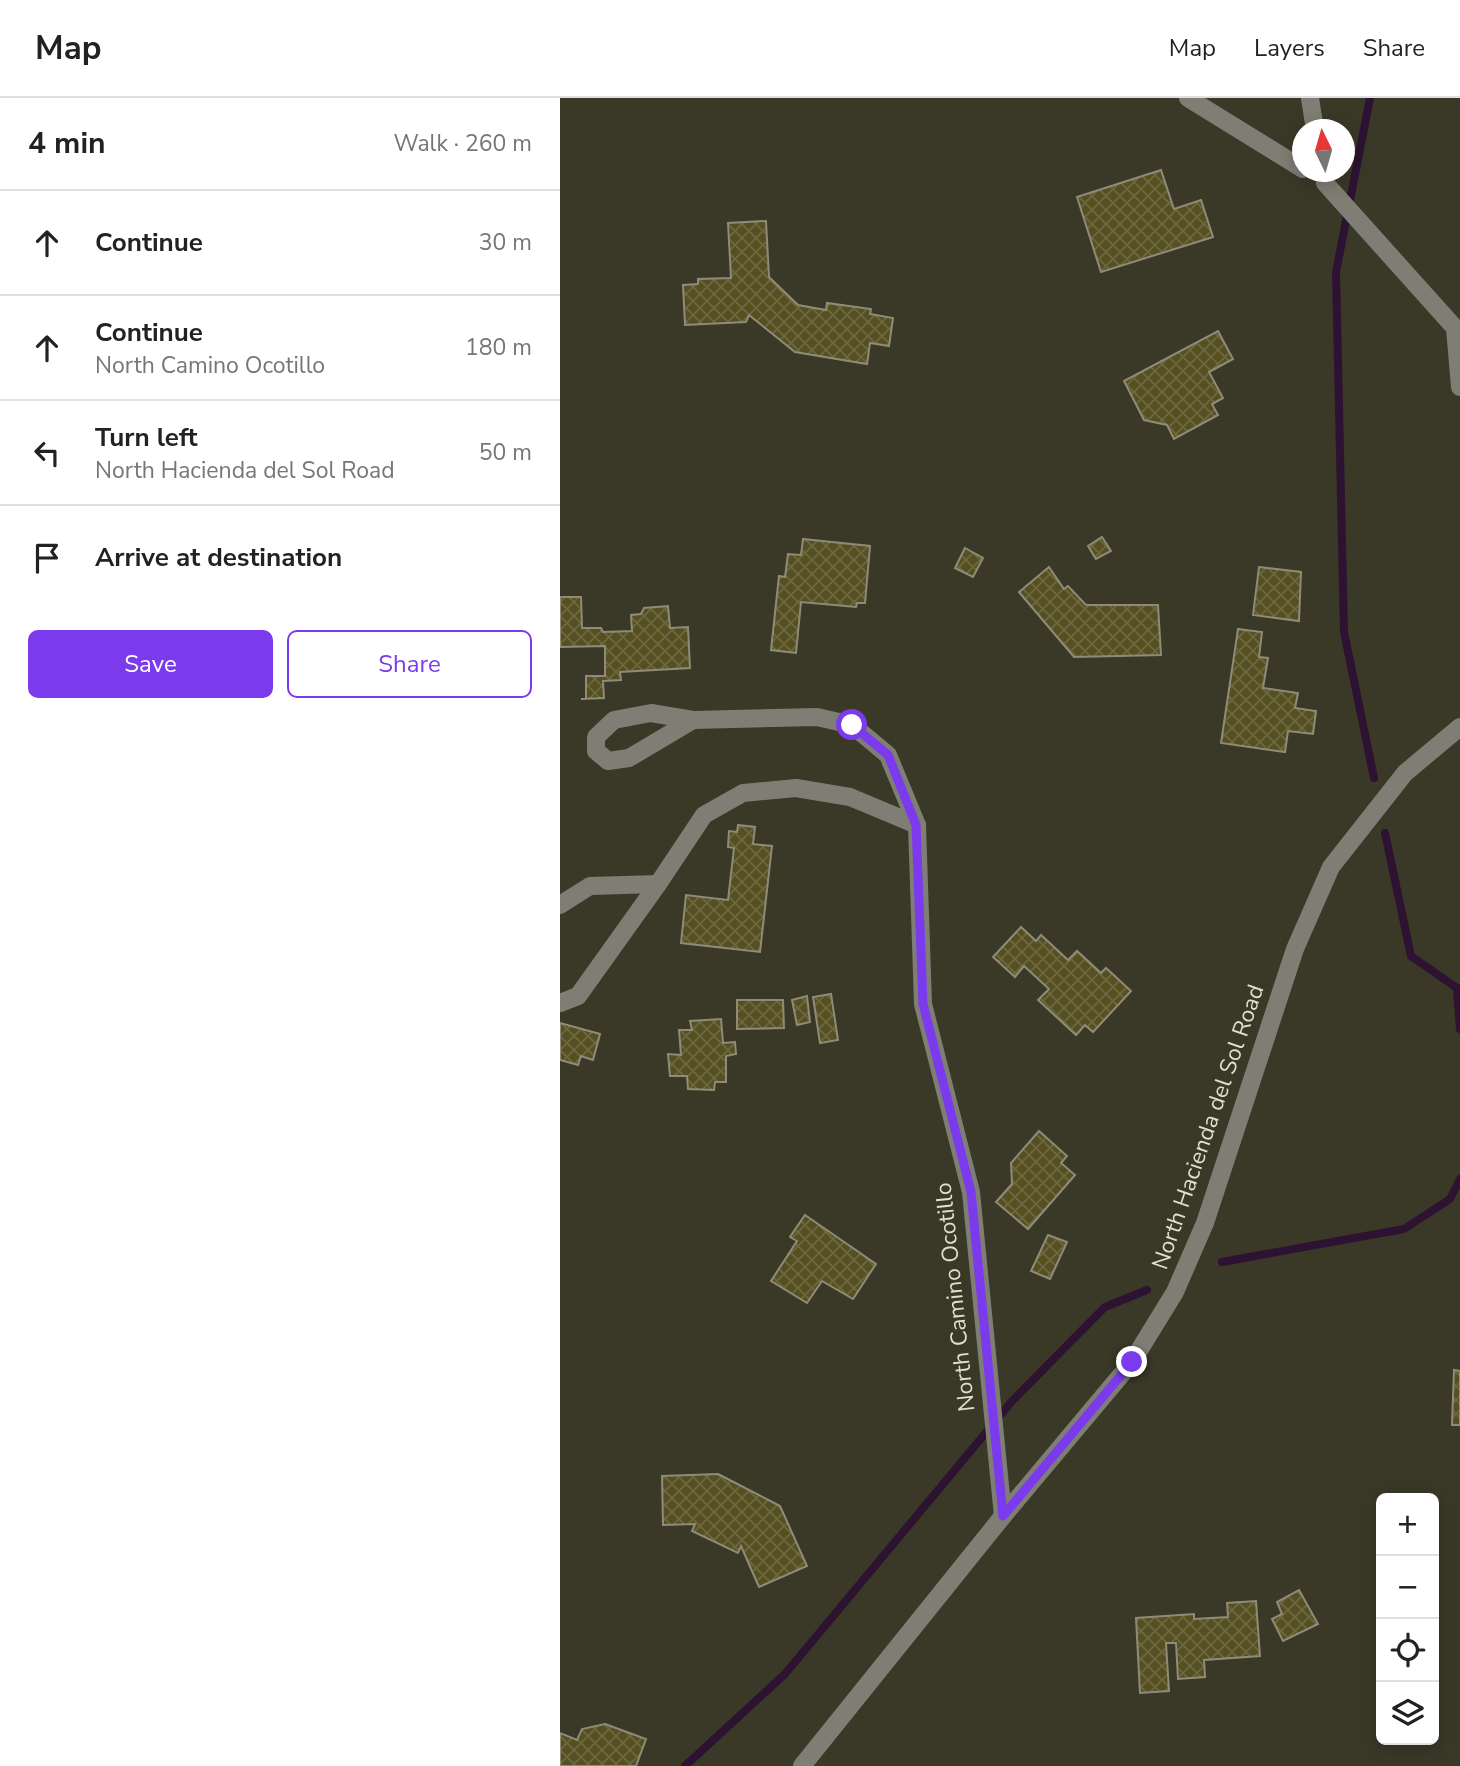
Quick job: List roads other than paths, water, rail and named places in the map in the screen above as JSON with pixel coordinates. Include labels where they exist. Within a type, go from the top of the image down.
[{"type":"street","points":[[1188,98],[1292,163]]},
{"type":"street","points":[[1310,98],[1313,119]]},
{"type":"street","points":[[1328,182],[1455,328],[1460,387]]},
{"type":"street","name":"North Camino Ocotillo","points":[[693,720],[629,758],[608,761],[596,751],[596,737],[614,720],[651,713],[693,720],[817,717],[852,725],[888,755],[916,825],[923,1004],[971,1192],[1003,1516]]},
{"type":"street","name":"North Hacienda del Sol Road","points":[[802,1766],[1003,1516],[1132,1362],[1175,1292],[1205,1223],[1295,949],[1331,867],[1405,773],[1460,727]]},
{"type":"street","points":[[560,1003],[578,996],[704,815],[743,793],[796,788],[850,797],[916,825]]},
{"type":"street","points":[[560,905],[590,886],[658,884]]},
{"type":"waterway","points":[[1370,98],[1336,272],[1344,632],[1374,778]]},
{"type":"waterway","points":[[1385,833],[1411,956],[1457,988],[1460,1029]]},
{"type":"waterway","points":[[1222,1262],[1404,1229],[1450,1199],[1460,1179]]},
{"type":"waterway","points":[[685,1766],[785,1674],[1013,1400],[1105,1307],[1147,1290]]}]
